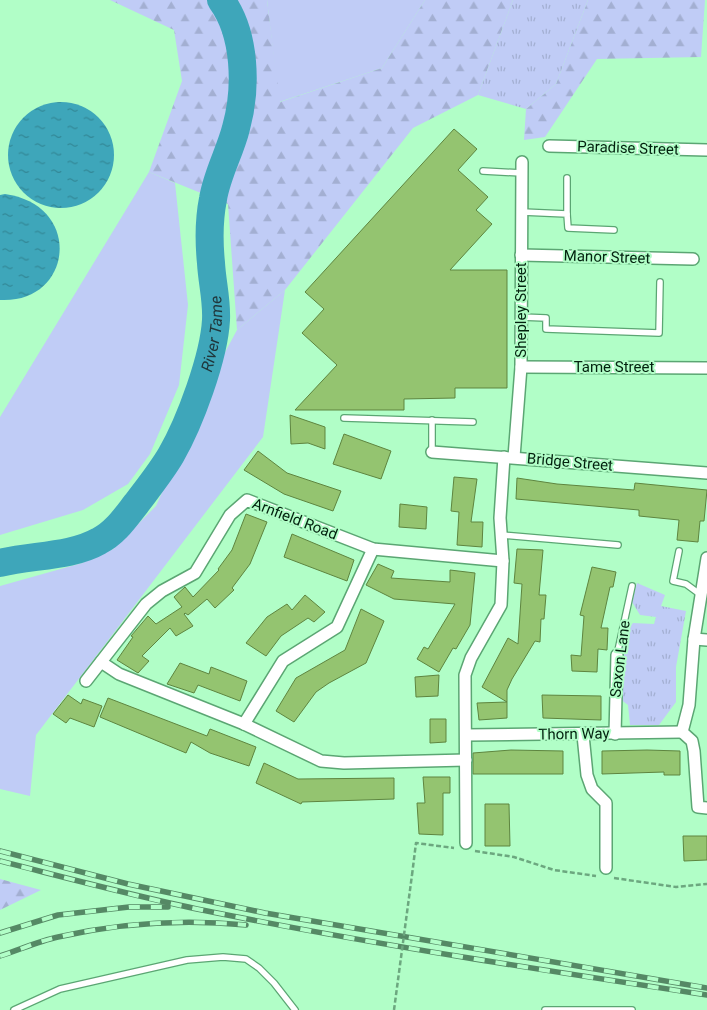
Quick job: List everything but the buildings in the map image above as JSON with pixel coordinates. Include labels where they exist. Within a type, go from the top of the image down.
[{"type":"street","name":"Paradise Street","points":[[548,146],[707,150]]},
{"type":"street","name":"Shepley Street","points":[[509,457],[521,367],[522,167]]},
{"type":"street","name":"Manor Street","points":[[521,255],[693,259]]},
{"type":"street","name":"Tame Street","points":[[521,367],[707,368]]},
{"type":"street","name":"Bridge Street","points":[[432,452],[707,473]]},
{"type":"street","points":[[463,848],[466,760],[465,675],[471,658],[501,605],[503,561],[500,518],[509,457]]},
{"type":"street","name":"Arnfield Road","points":[[86,682],[146,604],[162,591],[194,573],[230,516],[246,500],[372,549],[503,561]]},
{"type":"street","points":[[244,724],[283,661],[337,627],[372,549]]},
{"type":"street","points":[[707,558],[694,639],[688,705],[682,732],[692,741],[698,807],[707,808]]},
{"type":"street","points":[[694,639],[707,640]]},
{"type":"street","name":"Saxon Lane","points":[[615,734],[617,655]]},
{"type":"street","points":[[101,662],[119,674],[244,724],[321,761],[344,763],[466,760]]},
{"type":"street","name":"Thorn Way","points":[[466,735],[583,735],[682,732]]},
{"type":"street","points":[[583,735],[587,775],[592,789],[606,803],[603,874]]},
{"type":"lane","points":[[483,171],[522,167]]},
{"type":"lane","points":[[567,178],[568,228],[614,230]]},
{"type":"lane","points":[[522,212],[567,214]]},
{"type":"lane","points":[[521,317],[546,318],[546,329],[659,334],[660,282]]},
{"type":"lane","points":[[344,418],[473,422]]},
{"type":"lane","points":[[432,420],[432,452]]},
{"type":"lane","points":[[502,535],[618,544]]},
{"type":"lane","points":[[679,551],[673,581],[686,584],[701,595]]},
{"type":"lane","name":"Saxon Lane","points":[[617,655],[632,586]]},
{"type":"lane","points":[[14,1010],[60,989],[187,960],[223,957],[246,959],[259,968],[274,983],[295,1010]]},
{"type":"lane","points":[[545,1010],[632,1010]]},
{"type":"path","points":[[394,1010],[416,843],[463,848],[514,857],[554,870],[603,874],[676,886],[707,884]]},
{"type":"green space","points":[[110,0],[267,0],[280,102],[382,68],[425,0],[513,0],[478,95],[413,128],[285,290],[237,330],[228,204],[149,172],[182,81],[174,30]]},
{"type":"green space","points":[[267,0],[425,0],[382,68],[279,102]]},
{"type":"green space","points":[[513,0],[588,0],[556,84],[526,109],[478,95]]},
{"type":"green space","points":[[588,0],[705,0],[701,57],[597,59],[545,137],[524,140],[526,109],[556,84]]},
{"type":"green space","points":[[149,172],[175,183],[188,305],[179,385],[150,454],[128,484],[83,510],[0,535],[0,417]]},
{"type":"green space","points":[[285,290],[263,437],[36,735],[30,796],[0,789],[0,586],[82,563],[113,549],[156,506],[216,369],[237,330]]},
{"type":"green space","points":[[637,583],[665,595],[661,606],[686,611],[676,667],[676,702],[659,725],[630,725],[628,705],[620,699],[620,658],[624,638],[633,623],[654,624],[656,617],[640,615],[632,602]]},
{"type":"green space","points":[[0,879],[41,890],[0,910]]},
{"type":"water","points":[[61,102],[81,106],[98,118],[110,135],[114,155],[110,175],[98,192],[81,204],[61,208],[41,204],[24,192],[12,175],[8,155],[12,135],[24,118],[41,106]]},
{"type":"water","points":[[5,194],[30,202],[48,216],[57,233],[60,253],[54,271],[43,287],[24,297],[0,300],[0,195]]},
{"type":"waterway","name":"River Tame","points":[[0,563],[76,550],[99,541],[110,534],[128,515],[167,461],[193,408],[211,352],[216,320],[210,247],[212,207],[217,181],[236,128],[242,96],[243,79],[240,45],[229,14],[221,0]]},
{"type":"railway","points":[[0,851],[128,884],[265,913],[707,988]]},
{"type":"railway","points":[[0,861],[159,901],[274,924],[707,995]]},
{"type":"railway","points":[[0,933],[58,915],[129,907],[168,907]]},
{"type":"railway","points":[[0,956],[51,939],[81,932],[128,925],[175,922],[246,925]]}]
